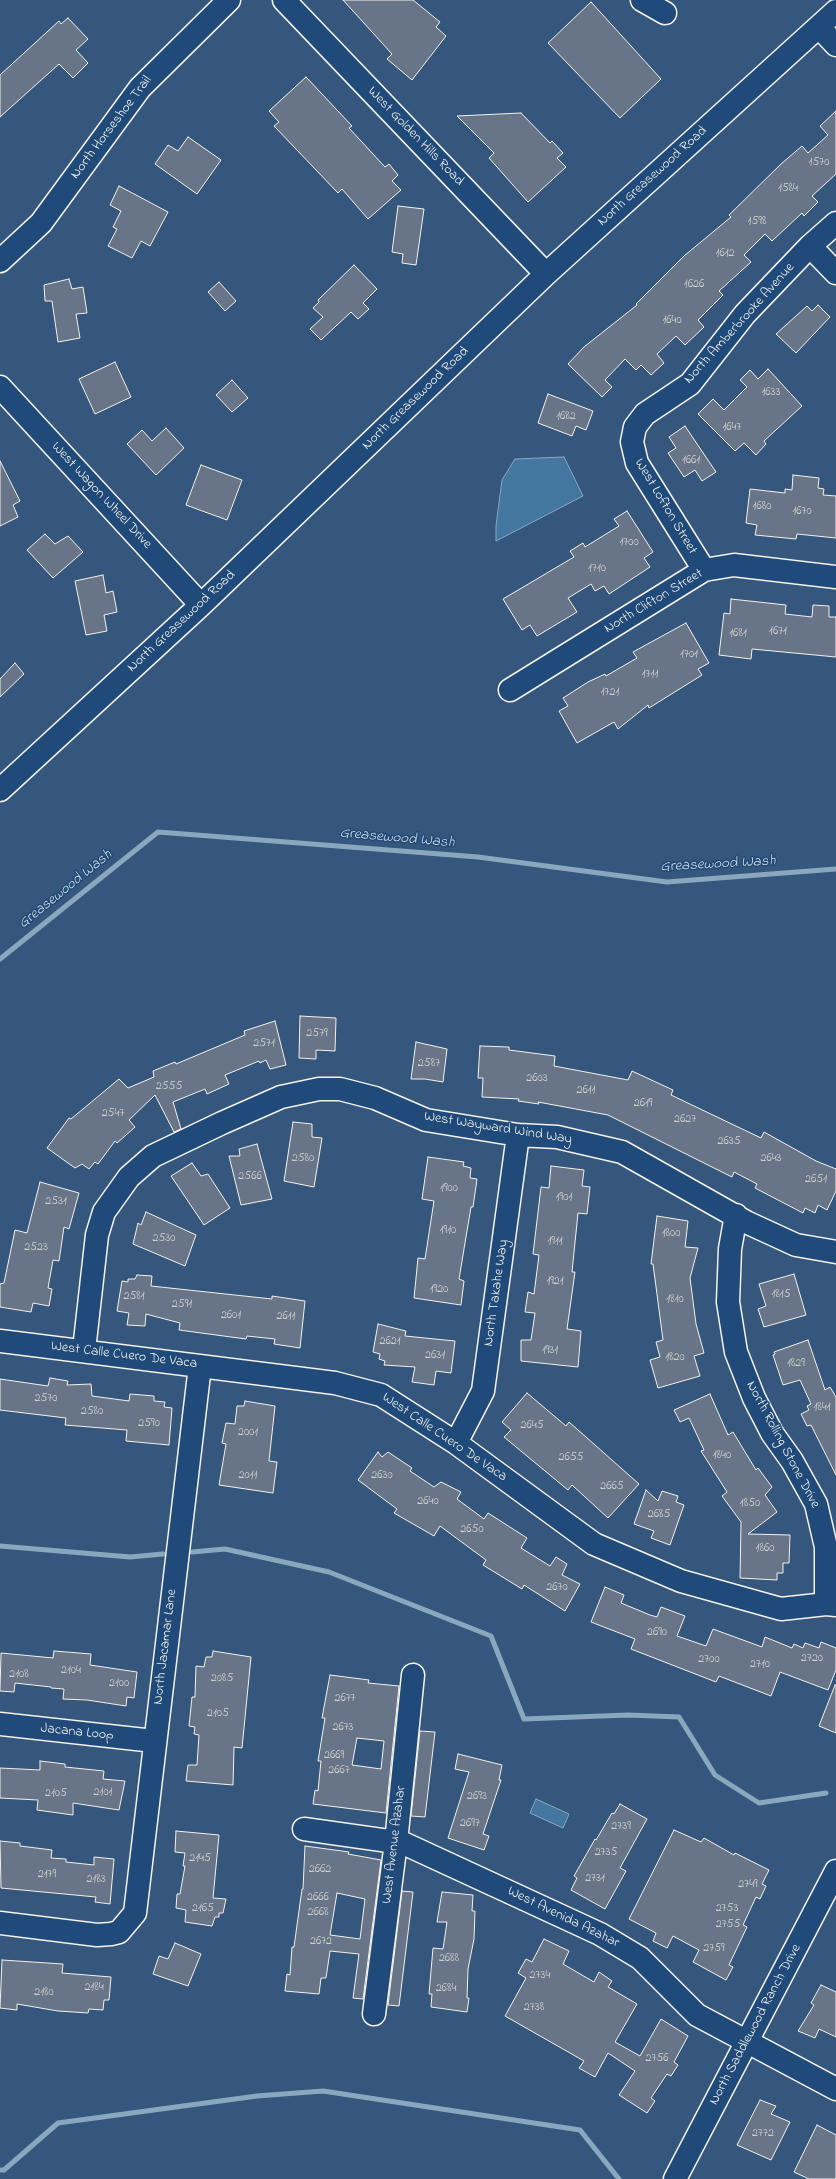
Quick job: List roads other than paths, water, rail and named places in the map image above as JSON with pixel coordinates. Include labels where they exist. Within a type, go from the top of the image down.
[{"type":"street","name":"North Horseshoe Trail","points":[[0,261],[41,223],[140,88],[229,0]]},
{"type":"street","name":"West Golden Hills Road","points":[[284,0],[546,274]]},
{"type":"street","points":[[642,0],[665,13]]},
{"type":"street","name":"North Greasewood Road","points":[[0,790],[201,605],[546,274],[836,11]]},
{"type":"street","points":[[819,27],[836,45]]},
{"type":"street","name":"North Amberbrooke Avenue","points":[[628,436],[645,414],[690,384],[745,314],[810,246],[836,223]]},
{"type":"street","points":[[810,246],[836,273]]},
{"type":"street","name":"West Wagon Wheel Drive","points":[[0,387],[201,605]]},
{"type":"street","name":"West Lofton Street","points":[[628,436],[637,463],[704,570]]},
{"type":"street","name":"North Clifton Street","points":[[510,690],[704,570],[734,565],[836,577]]},
{"type":"street","name":"West Wayward Wind Way","points":[[84,1350],[97,1235],[104,1212],[129,1178],[153,1156],[281,1097],[319,1089],[340,1089],[375,1098],[426,1120],[518,1135],[557,1137],[622,1152],[736,1215],[796,1245],[836,1252]]},
{"type":"street","name":"North Takahe Way","points":[[456,1443],[483,1391],[518,1135]]},
{"type":"street","name":"North Rolling Stone Drive","points":[[736,1215],[730,1249],[728,1302],[736,1352],[754,1398],[765,1419],[816,1504],[826,1546],[831,1605]]},
{"type":"street","name":"West Calle Cuero De Vaca","points":[[0,1341],[84,1350],[335,1383],[381,1395],[456,1443],[594,1544],[681,1580],[781,1608],[831,1605]]},
{"type":"street","name":"North Jacamar Lane","points":[[0,1923],[97,1934],[119,1932],[135,1913],[154,1741],[200,1366]]},
{"type":"street","name":"West Avenue Azahar","points":[[374,2014],[396,1842],[413,1675]]},
{"type":"street","name":"Jacana Loop","points":[[0,1724],[154,1741]]},
{"type":"street","name":"West Avenida Azahar","points":[[304,1829],[403,1843],[600,1934],[640,1958],[697,2015],[836,2089]]},
{"type":"street","name":"North Saddlewood Ranch Drive","points":[[675,2179],[748,2042],[836,1871]]},
{"type":"water","points":[[564,457],[583,496],[496,541],[496,526],[502,480],[515,459]]},
{"type":"water","points":[[536,1799],[569,1814],[563,1828],[530,1813]]},
{"type":"waterway","name":"Greasewood Wash","points":[[0,959],[158,832],[478,857],[667,882],[836,869]]},
{"type":"waterway","points":[[0,1546],[130,1557],[163,1554]]},
{"type":"waterway","points":[[192,1552],[225,1549],[329,1572],[491,1636],[524,1719],[628,1715],[679,1717],[715,1775],[759,1803],[826,1793]]},
{"type":"waterway","points":[[0,2170],[4,2170],[58,2123],[257,2096],[323,2091],[580,2130],[619,2179]]}]
